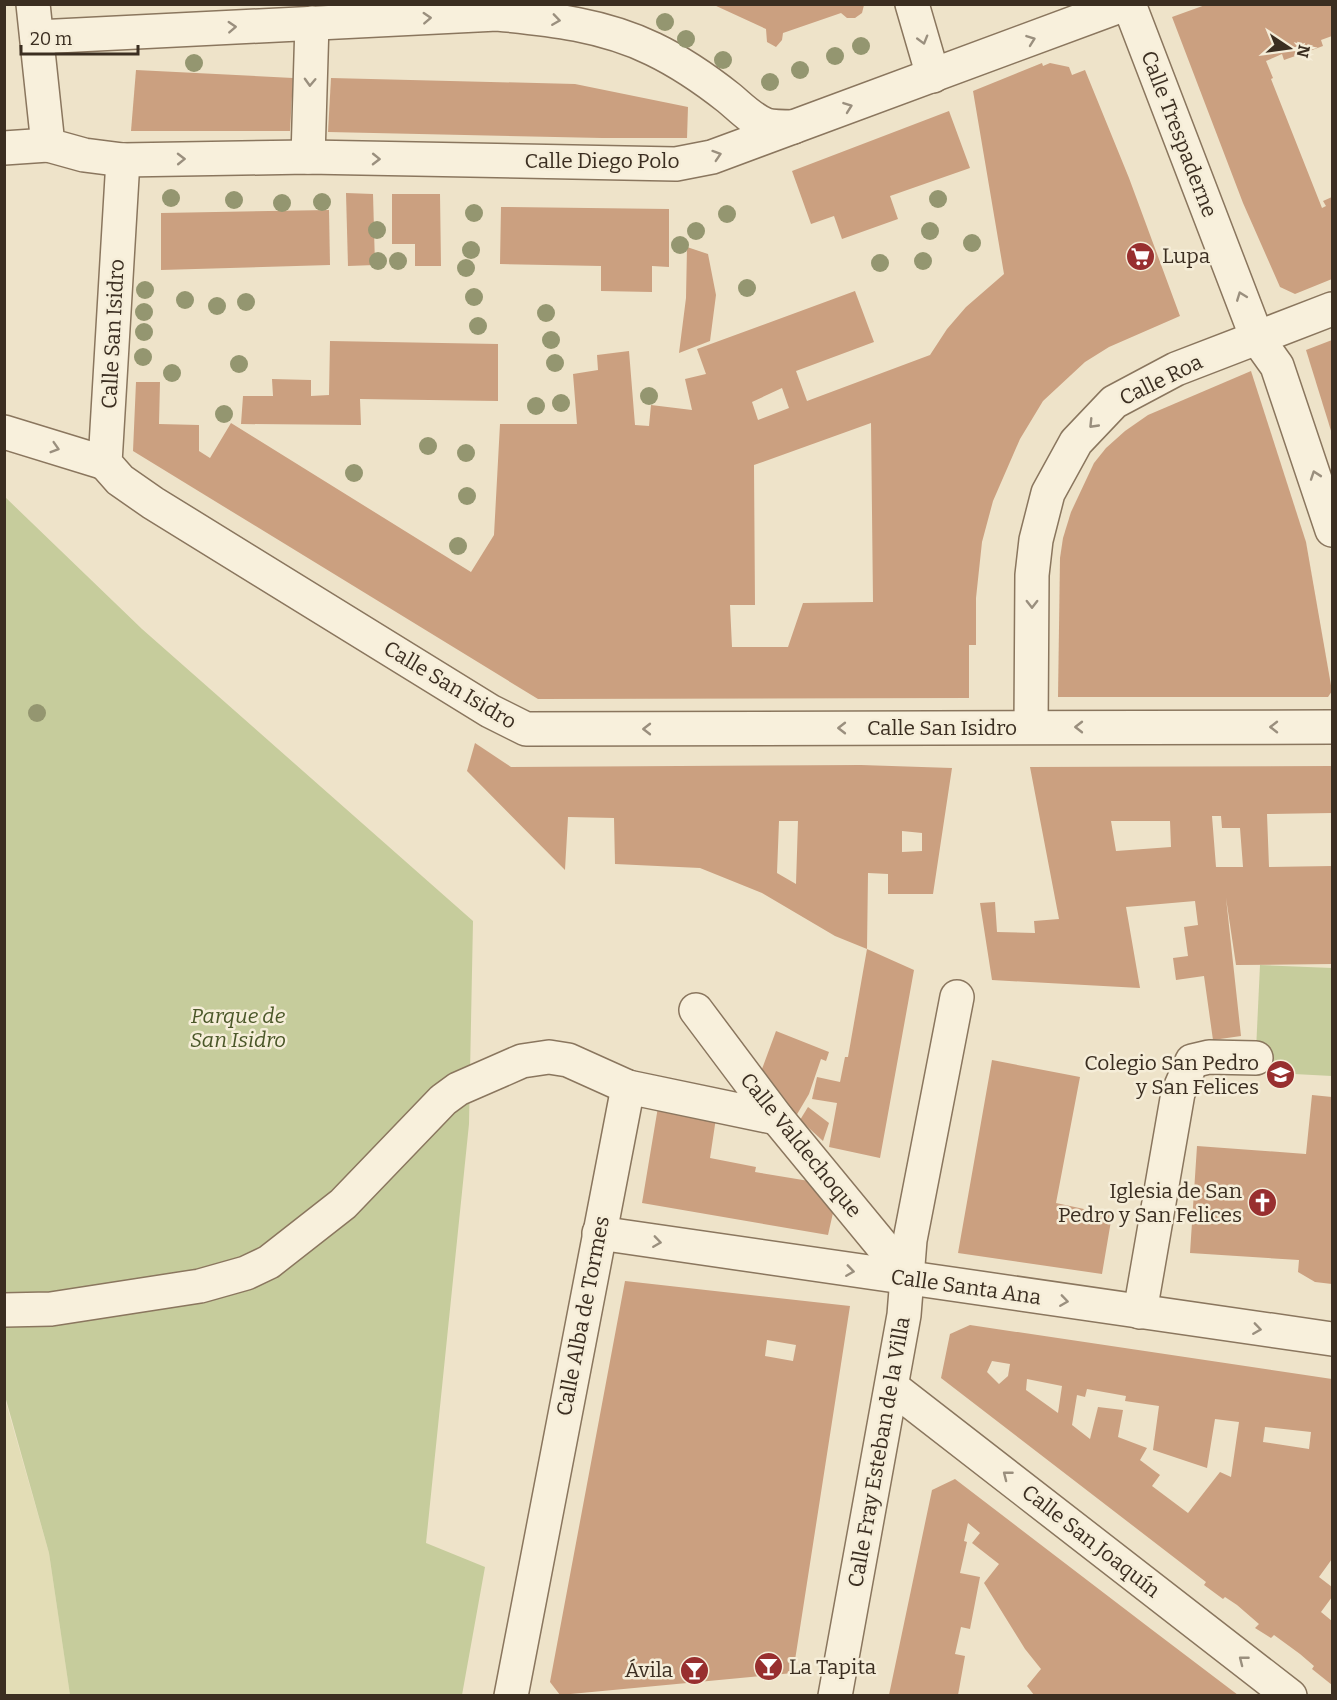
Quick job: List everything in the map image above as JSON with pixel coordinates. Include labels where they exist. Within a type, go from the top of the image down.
[{"type":"street","points":[[4,148],[48,145],[33,4]]},
{"type":"street","points":[[912,4],[933,76]]},
{"type":"street","name":"Calle Diego Polo","points":[[48,145],[84,155],[123,160],[308,157],[676,164],[712,157],[1127,4]]},
{"type":"street","name":"Calle Trespaderne","points":[[1127,4],[1257,338],[1277,366],[1332,525]]},
{"type":"street","points":[[37,36],[497,14],[560,20],[610,32],[650,48],[687,67],[731,99],[751,117],[768,125],[793,127]]},
{"type":"street","points":[[308,157],[312,23]]},
{"type":"street","name":"Calle San Isidro","points":[[123,160],[105,463],[120,480],[153,503],[490,711],[526,729],[1332,727]]},
{"type":"street","name":"Calle Roa","points":[[1031,727],[1032,575],[1036,540],[1048,493],[1076,442],[1114,402],[1176,369],[1332,309]]},
{"type":"street","points":[[4,432],[105,463]]},
{"type":"street","name":"Calle Fray Esteban de la Villa","points":[[835,1695],[904,1316],[909,1240],[957,997]]},
{"type":"street","name":"Calle Valdechoque","points":[[696,1010],[777,1118],[908,1277]]},
{"type":"street","points":[[4,1310],[51,1309],[200,1286],[246,1273],[291,1246],[343,1204],[443,1100],[458,1089],[522,1060],[549,1057],[568,1060],[628,1087],[777,1118]]},
{"type":"street","points":[[1140,1312],[1178,1093],[1192,1061],[1209,1057],[1256,1058]]},
{"type":"street","name":"Calle Alba de Tormes","points":[[511,1695],[628,1087]]},
{"type":"street","name":"Calle Santa Ana","points":[[599,1233],[1332,1339]]},
{"type":"street","name":"Calle San Joaquín","points":[[892,1387],[1290,1695]]},
{"type":"shaded area","points":[[4,1396],[49,1553],[70,1695],[5,1695]]},
{"type":"green space","name":"Parque de San Isidro","points":[[4,496],[142,629],[473,921],[469,1124],[426,1543],[485,1567],[462,1695],[70,1695],[49,1553],[5,1396]]},
{"type":"green space","points":[[1260,965],[1332,968],[1332,1076],[1255,1072]]},
{"type":"building","points":[[1208,4],[1332,4],[1332,36],[1321,40],[1323,46],[1304,53],[1303,47],[1299,48],[1301,54],[1284,60],[1282,54],[1266,61],[1322,208],[1326,206],[1323,201],[1332,197],[1332,279],[1295,294],[1280,287],[1243,203],[1172,17]]},
{"type":"building","points":[[714,5],[864,5],[862,13],[855,18],[847,18],[841,13],[783,33],[782,40],[776,47],[767,42],[766,29]]},
{"type":"building","points":[[1042,63],[1043,66],[1050,63],[1069,67],[1072,75],[1085,70],[1129,178],[1180,316],[1109,347],[1085,362],[1043,401],[1020,439],[993,501],[982,542],[976,598],[976,645],[969,645],[969,698],[538,699],[133,451],[136,382],[160,382],[159,424],[199,425],[199,451],[210,458],[231,423],[471,572],[494,535],[500,424],[577,424],[573,374],[598,370],[597,355],[629,351],[635,425],[649,426],[651,405],[692,410],[685,379],[706,374],[697,349],[855,291],[874,342],[796,371],[807,401],[930,355],[947,329],[966,307],[1004,274],[973,91]],"holes":[[[782,388],[789,408],[758,420],[752,402]],[[871,423],[873,602],[803,603],[788,647],[732,647],[730,605],[755,605],[754,465]]]},
{"type":"building","points":[[136,70],[293,78],[290,131],[131,131]]},
{"type":"building","points":[[331,78],[575,84],[688,107],[687,138],[328,132]]},
{"type":"building","points":[[949,111],[970,168],[890,196],[898,219],[842,239],[834,216],[811,224],[792,171]]},
{"type":"building","points":[[346,193],[373,194],[375,265],[348,266]]},
{"type":"building","points":[[392,194],[440,194],[441,266],[415,266],[415,244],[392,244]]},
{"type":"building","points":[[501,207],[669,209],[669,267],[652,266],[652,292],[601,291],[601,266],[500,264]]},
{"type":"building","points":[[329,210],[330,265],[161,270],[161,213]]},
{"type":"building","points":[[687,247],[708,254],[716,295],[710,341],[679,353],[686,298]]},
{"type":"building","points":[[1332,340],[1332,434],[1306,350]]},
{"type":"building","points":[[330,341],[498,344],[498,401],[360,399],[361,425],[241,424],[243,396],[273,396],[272,379],[311,380],[311,396],[329,395]]},
{"type":"building","points":[[1251,371],[1306,542],[1332,691],[1328,697],[1058,697],[1060,558],[1063,538],[1071,512],[1094,463],[1106,448],[1125,431],[1148,415]]},
{"type":"building","points":[[475,743],[511,767],[861,765],[952,768],[933,894],[888,894],[888,874],[868,873],[867,949],[835,936],[762,893],[700,868],[615,864],[614,818],[568,817],[565,870],[467,771]],"holes":[[[779,821],[798,821],[796,884],[777,873]],[[902,831],[922,833],[922,851],[902,852]]]},
{"type":"building","points":[[1332,766],[1332,813],[1267,814],[1269,867],[1332,866],[1332,964],[1236,965],[1226,898],[1241,1036],[1213,1040],[1204,976],[1176,980],[1173,958],[1188,956],[1184,927],[1198,925],[1195,901],[1126,907],[1140,988],[992,980],[980,903],[995,902],[997,932],[1035,933],[1034,921],[1059,919],[1030,767]],"holes":[[[1212,816],[1221,816],[1222,828],[1240,828],[1243,867],[1216,867]],[[1111,821],[1170,821],[1171,847],[1116,851]]]},
{"type":"building","points":[[867,949],[914,970],[880,1158],[829,1147],[837,1103],[812,1099],[817,1077],[840,1082],[845,1057],[848,1057]]},
{"type":"building","points":[[776,1031],[829,1052],[826,1061],[821,1059],[809,1094],[796,1116],[759,1077]]},
{"type":"building","points":[[992,1060],[1080,1077],[1056,1203],[1112,1215],[1102,1274],[958,1253]]},
{"type":"building","name":"Iglesia de San Pedro y San Felices","points":[[1312,1095],[1332,1097],[1332,1284],[1315,1282],[1298,1272],[1299,1260],[1190,1253],[1197,1146],[1306,1154]]},
{"type":"building","points":[[658,1107],[716,1118],[710,1158],[756,1167],[755,1172],[809,1181],[835,1204],[828,1235],[642,1203]]},
{"type":"building","points":[[808,1107],[829,1123],[823,1141],[800,1120]]},
{"type":"building","points":[[625,1281],[850,1306],[793,1673],[560,1695],[550,1682]],"holes":[[[767,1340],[796,1345],[793,1361],[765,1356]]]},
{"type":"building","points":[[970,1325],[1332,1379],[1332,1559],[1319,1577],[1332,1587],[1332,1597],[1321,1612],[1332,1621],[1332,1685],[1312,1669],[1314,1666],[1300,1654],[1274,1635],[1271,1638],[1255,1628],[1259,1624],[1237,1605],[1225,1597],[1223,1599],[1204,1585],[1206,1582],[941,1378],[950,1334]],"holes":[[[992,1361],[1010,1364],[1008,1376],[999,1384],[987,1372]],[[1027,1379],[1062,1386],[1058,1413],[1026,1390]],[[1087,1389],[1126,1396],[1125,1401],[1159,1406],[1153,1450],[1207,1468],[1215,1419],[1239,1422],[1231,1477],[1220,1472],[1188,1513],[1152,1486],[1160,1475],[1140,1460],[1147,1448],[1118,1437],[1123,1410],[1098,1407],[1090,1439],[1072,1425],[1077,1395],[1085,1397]],[[1265,1427],[1311,1432],[1309,1449],[1263,1442]]]},
{"type":"building","points":[[955,1479],[1238,1695],[1034,1695],[1027,1686],[1041,1669],[1025,1649],[984,1583],[999,1564],[972,1543],[980,1533],[968,1523],[964,1541],[967,1542],[960,1573],[980,1577],[970,1629],[961,1627],[955,1654],[965,1656],[958,1695],[889,1695],[932,1490]]},
{"type":"place","name":"Lupa","points":[[1141,256]]},
{"type":"place","name":"Colegio San Pedro y San Felices","points":[[1280,1075]]},
{"type":"place","name":"Iglesia de San Pedro y San Felices","points":[[1263,1203]]},
{"type":"place","name":"La Tapita","points":[[768,1667]]},
{"type":"place","name":"Ávila","points":[[694,1670]]}]
